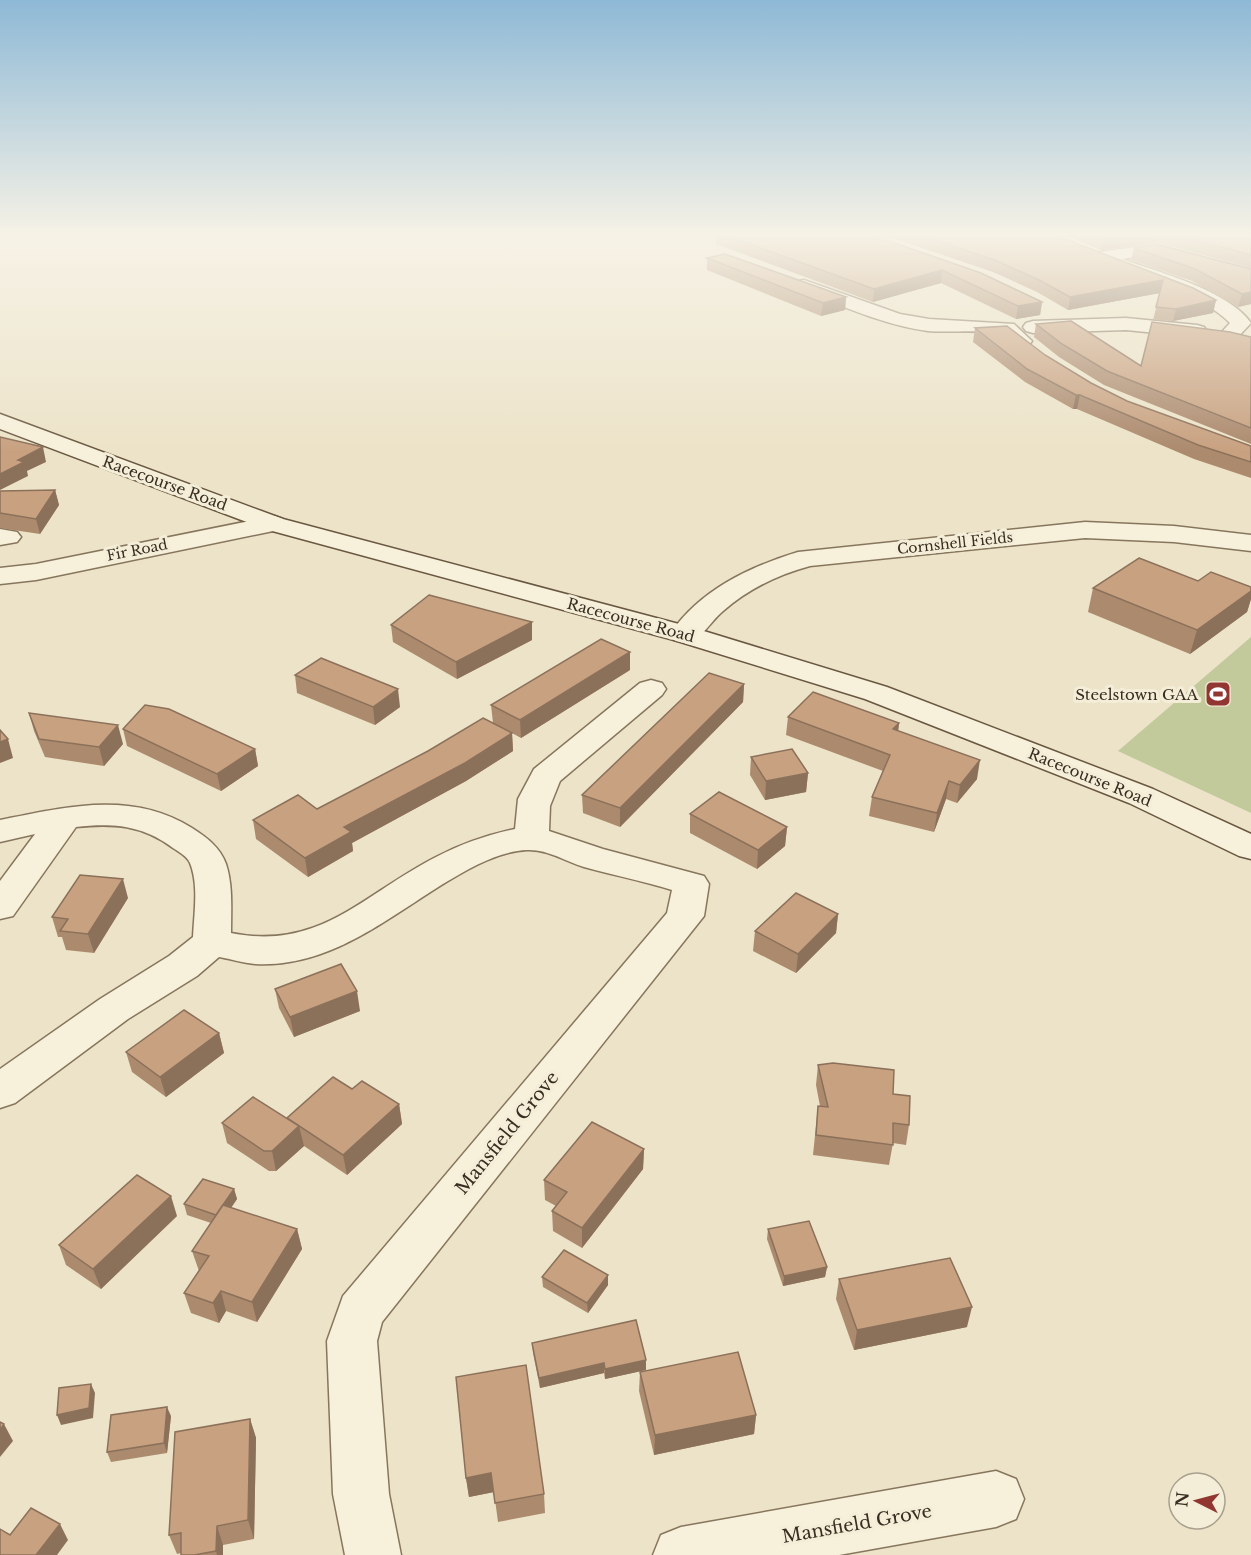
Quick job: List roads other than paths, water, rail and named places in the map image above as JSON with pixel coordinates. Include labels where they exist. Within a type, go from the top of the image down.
[{"type":"street","points":[[860,306],[896,319],[929,325],[1007,328],[1077,325],[1158,326],[1228,336],[1251,342]]},
{"type":"street","points":[[1220,306],[1235,314],[1241,323],[1228,336]]},
{"type":"street","points":[[1049,309],[1077,325]]},
{"type":"street","points":[[1007,328],[1034,351]]},
{"type":"street","name":"Racecourse Road","points":[[0,422],[274,524],[684,634],[876,693],[1141,796],[1251,848]]},
{"type":"street","name":"Fir Road","points":[[0,576],[36,572],[93,558],[274,524]]},
{"type":"street","name":"Cornshell Fields","points":[[684,634],[704,612],[730,590],[769,569],[807,558],[1085,530],[1174,534],[1251,543]]},
{"type":"street","points":[[533,839],[530,817],[536,795],[546,776],[651,689]]},
{"type":"street","points":[[0,831],[101,813],[129,816],[169,826],[205,856],[213,893],[212,942],[183,966],[114,1009],[0,1091]]},
{"type":"street","points":[[0,907],[65,818]]},
{"type":"street","name":"Mansfield Grove","points":[[212,942],[237,951],[277,952],[316,943],[348,929],[460,858],[496,845],[533,839],[690,884],[685,916],[360,1312],[352,1341],[361,1494],[373,1555]]},
{"type":"street","name":"Mansfield Grove","points":[[681,1555],[996,1499]]},
{"type":"place","name":"Steelstown GAA","points":[[1218,694]]}]
